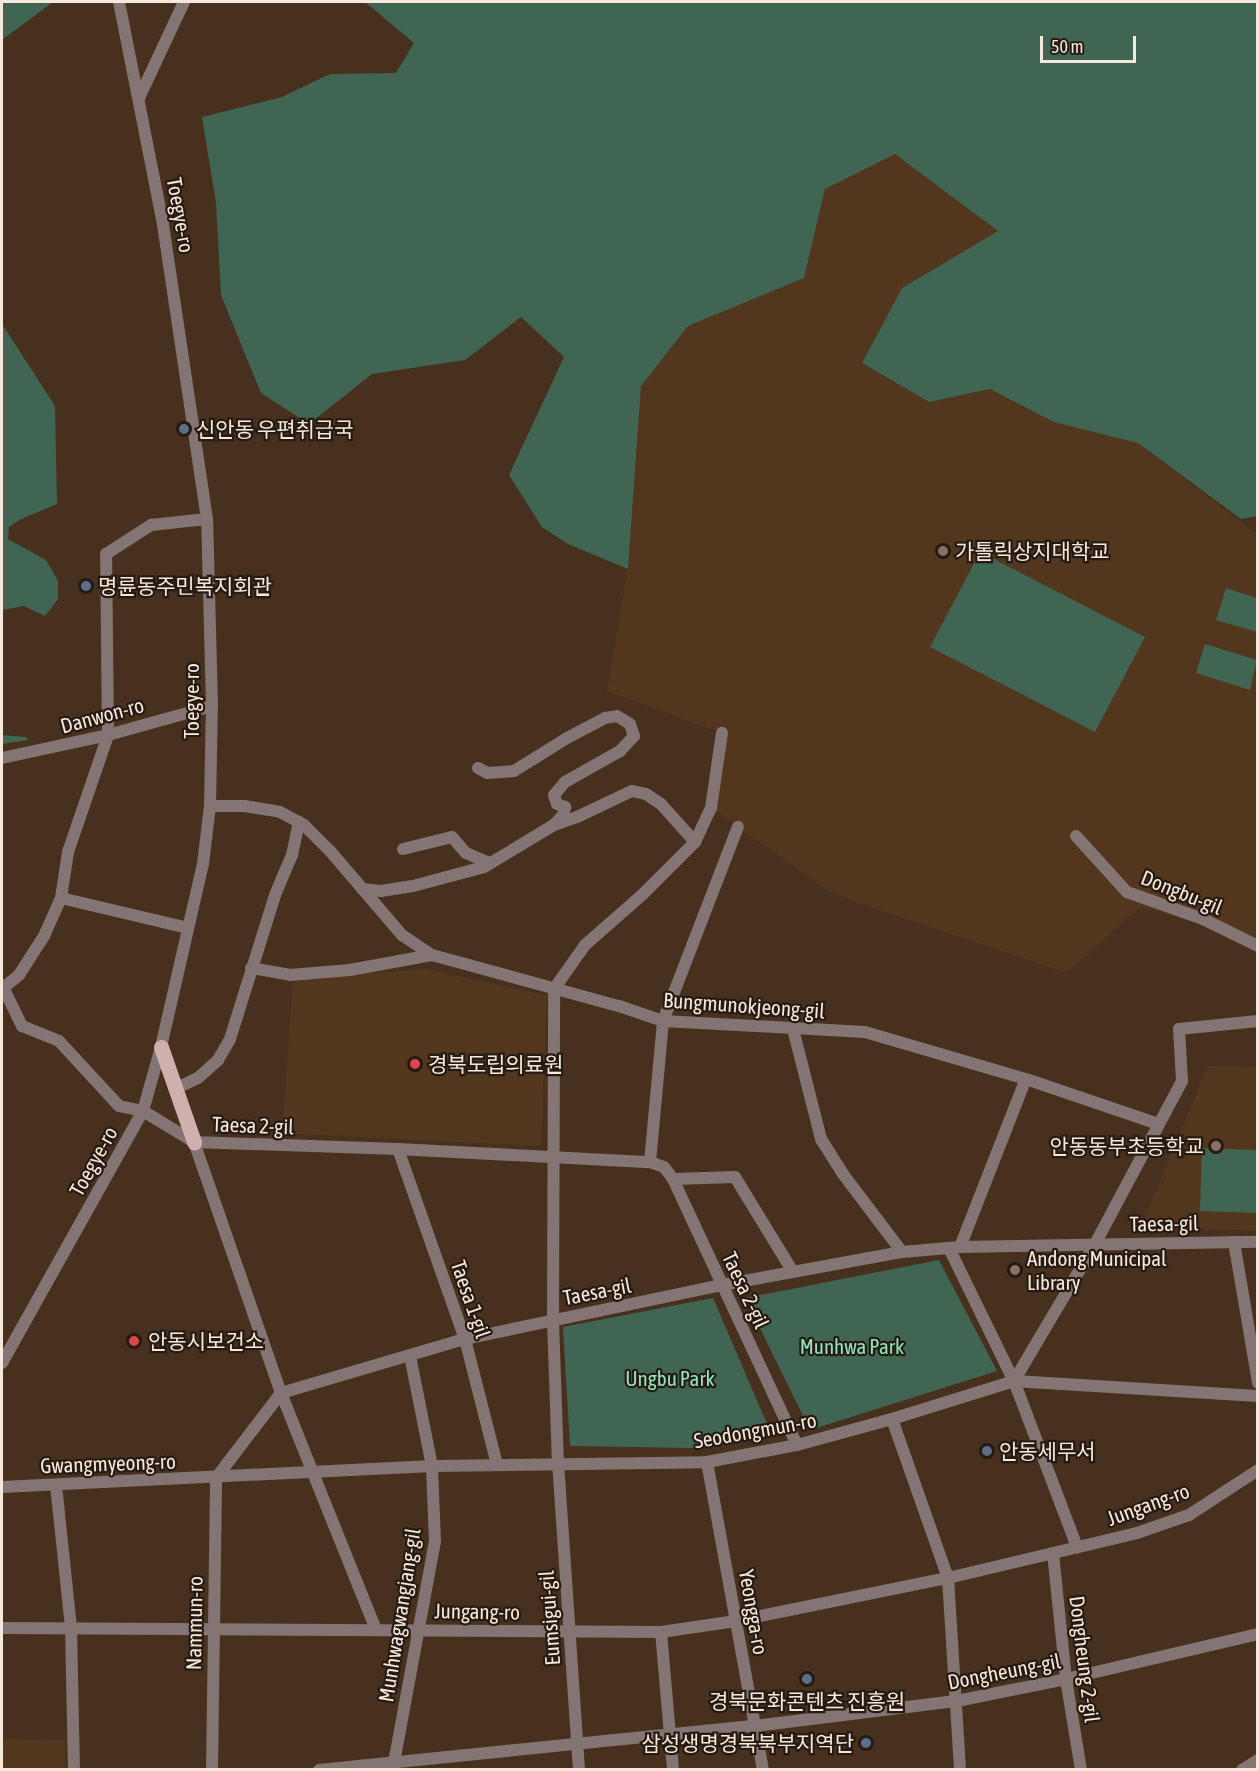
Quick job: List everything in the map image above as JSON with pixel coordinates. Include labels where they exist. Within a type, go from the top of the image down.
[{"type":"main road","points":[[161,1047],[194,1142]]},
{"type":"street","name":"Toegye-ro","points":[[2,1363],[142,1111],[161,1047],[203,864],[210,806],[212,706],[207,519],[188,376],[139,98],[119,2]]},
{"type":"street","points":[[139,98],[184,2]]},
{"type":"street","points":[[194,1142],[142,1111],[119,1106],[59,1041],[22,1026],[2,987],[19,975],[44,936],[61,898],[68,852],[108,735],[106,554],[152,525],[207,519]]},
{"type":"street","name":"Danwon-ro","points":[[2,758],[108,735],[212,706]]},
{"type":"street","points":[[478,768],[487,772],[514,771],[567,738],[605,718],[617,716],[630,724],[634,736],[620,752],[565,782],[554,795],[557,804],[565,807],[563,815],[554,825]]},
{"type":"street","points":[[554,1157],[554,989],[585,945],[643,894],[695,842],[711,808],[722,733]]},
{"type":"street","points":[[362,889],[381,891],[463,874],[490,863],[554,825],[577,817],[632,791],[646,794],[661,804],[695,842]]},
{"type":"street","name":"Bungmunokjeong-gil","points":[[210,806],[256,808],[280,812],[299,822],[331,852],[402,935],[432,955],[619,1006],[663,1022],[865,1032],[1026,1079],[1158,1124]]},
{"type":"street","points":[[175,1089],[198,1078],[218,1060],[230,1039],[251,968],[292,855],[299,822]]},
{"type":"street","points":[[650,1162],[663,1022],[738,827]]},
{"type":"street","name":"Dongbu-gil","points":[[1076,836],[1127,892],[1203,919],[1257,946]]},
{"type":"street","points":[[403,849],[452,837],[466,853],[490,863]]},
{"type":"street","points":[[61,898],[188,928]]},
{"type":"street","points":[[251,968],[290,975],[350,970],[432,955]]},
{"type":"street","points":[[1014,1381],[1095,1244],[1182,1082],[1179,1029],[1257,1021]]},
{"type":"street","points":[[793,1029],[805,1084],[821,1139],[843,1174],[902,1252]]},
{"type":"street","points":[[1026,1079],[955,1247],[1014,1381],[1077,1547]]},
{"type":"street","name":"Taesa 2-gil","points":[[376,1630],[281,1393],[194,1142],[398,1149],[650,1162],[664,1167],[673,1179],[797,1445]]},
{"type":"street","name":"Taesa 1-gil","points":[[398,1149],[465,1339],[497,1465]]},
{"type":"street","name":"Eumsigui-gil","points":[[554,1157],[553,1319],[558,1464],[579,1770]]},
{"type":"street","points":[[673,1179],[735,1177],[793,1272]]},
{"type":"street","points":[[1234,1242],[1257,1383]]},
{"type":"street","name":"Taesa-gil","points":[[281,1393],[465,1339],[553,1319],[902,1252],[955,1247],[1257,1242]]},
{"type":"street","points":[[410,1356],[432,1466]]},
{"type":"street","name":"Seodongmun-ro","points":[[216,1478],[432,1466],[707,1462],[797,1445],[892,1419],[1014,1381],[1257,1396]]},
{"type":"street","points":[[216,1478],[281,1393]]},
{"type":"street","points":[[892,1419],[948,1578],[960,1770]]},
{"type":"street","name":"Yeongga-ro","points":[[707,1462],[763,1770]]},
{"type":"street","name":"Munhwagwangjang-gil","points":[[393,1766],[435,1542],[432,1466]]},
{"type":"street","name":"Jungang-ro","points":[[2,1628],[661,1632],[736,1621],[948,1578],[1137,1533],[1189,1515],[1257,1470]]},
{"type":"street","name":"Gwangmyeong-ro","points":[[2,1487],[216,1478]]},
{"type":"street","name":"Nammun-ro","points":[[212,1770],[216,1478]]},
{"type":"street","points":[[56,1485],[71,1629],[74,1770]]},
{"type":"street","name":"Dongheung 2-gil","points":[[1053,1553],[1066,1679],[1081,1770]]},
{"type":"street","points":[[661,1632],[673,1770]]},
{"type":"street","name":"Dongheung-gil","points":[[318,1770],[393,1766],[957,1701],[1066,1679],[1257,1634]]},
{"type":"street","points":[[1242,1770],[1257,1760]]},
{"type":"shaded area","name":"가톨릭상지대학교","points":[[895,154],[998,231],[902,288],[862,363],[929,402],[990,389],[1054,422],[1115,426],[1257,534],[1257,940],[1140,907],[1067,973],[833,894],[711,808],[721,733],[607,691],[628,569],[641,386],[688,326],[804,278],[825,189]]},
{"type":"shaded area","name":"경북도립의료원","points":[[426,969],[547,996],[541,1146],[282,1133],[293,979]]},
{"type":"shaded area","name":"안동동부초등학교","points":[[1208,1066],[1257,1067],[1257,1231],[1141,1226]]},
{"type":"shaded area","points":[[2,1739],[65,1740],[65,1769],[2,1769]]},
{"type":"green space","points":[[2,2],[53,2],[2,40]]},
{"type":"green space","points":[[365,2],[1257,2],[1257,516],[1241,519],[1138,443],[1054,422],[990,389],[929,402],[862,363],[902,288],[998,231],[895,154],[825,189],[804,278],[688,326],[641,386],[628,569],[568,544],[542,527],[509,475],[564,357],[521,317],[465,360],[372,374],[309,424],[261,393],[221,295],[216,203],[202,117],[282,97],[330,74],[396,73],[414,43]]},
{"type":"green space","points":[[2,324],[55,406],[57,504],[19,520],[9,527],[8,539],[46,560],[58,581],[58,599],[45,616],[24,606],[2,610]]},
{"type":"green space","points":[[980,552],[1145,637],[1095,732],[930,647]]},
{"type":"green space","points":[[1226,588],[1257,598],[1257,632],[1216,620]]},
{"type":"green space","points":[[1205,644],[1257,660],[1250,690],[1196,673]]},
{"type":"green space","points":[[2,735],[26,737],[28,740],[2,744]]},
{"type":"green space","points":[[1202,1148],[1257,1150],[1257,1213],[1200,1211]]},
{"type":"green space","name":"Munhwa Park","points":[[939,1260],[997,1371],[810,1430],[745,1298]]},
{"type":"green space","name":"Ungbu Park","points":[[713,1298],[768,1426],[695,1448],[570,1446],[563,1327]]},
{"type":"place","name":"신안동 우편취급국","points":[[184,429]]},
{"type":"place","name":"가톨릭상지대학교","points":[[943,551]]},
{"type":"place","name":"명륜동주민복지회관","points":[[86,586]]},
{"type":"place","name":"경북도립의료원","points":[[415,1064]]},
{"type":"place","name":"안동동부초등학교","points":[[1216,1146]]},
{"type":"place","name":"Andong Municipal Library","points":[[1015,1270]]},
{"type":"place","name":"안동시보건소","points":[[134,1341]]},
{"type":"place","name":"안동세무서","points":[[987,1451]]},
{"type":"place","name":"경북문화콘텐츠 진흥원","points":[[807,1679]]},
{"type":"place","name":"삼성생명경북북부지역단","points":[[866,1743]]}]
